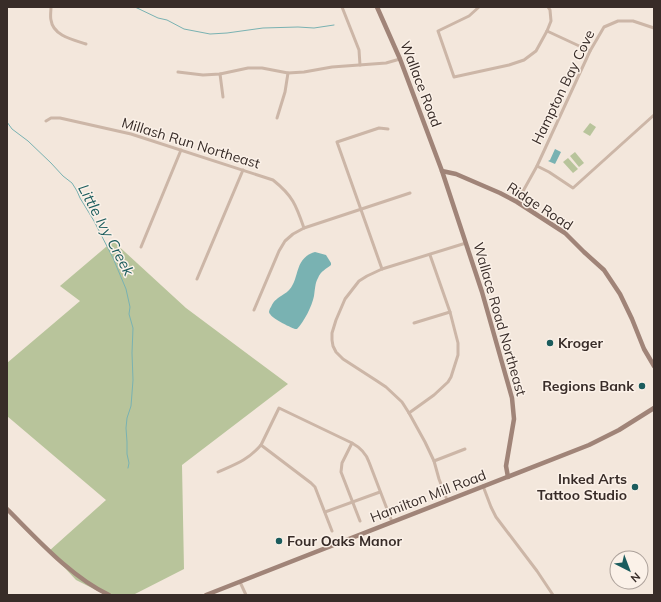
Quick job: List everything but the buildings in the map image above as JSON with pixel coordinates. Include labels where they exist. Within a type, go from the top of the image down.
[{"type":"street","points":[[51,7],[50,21],[55,30],[64,36],[86,44]]},
{"type":"street","points":[[342,7],[359,50],[360,65]]},
{"type":"street","name":"Wallace Road","points":[[377,7],[400,58],[442,171]]},
{"type":"street","points":[[479,7],[469,16],[438,31],[454,76],[509,65],[524,60],[536,51],[547,31],[551,22],[550,10],[548,7]]},
{"type":"street","name":"Hampton Bay Cove","points":[[517,202],[537,166],[590,51],[604,27],[618,21],[633,21],[654,28]]},
{"type":"street","points":[[547,31],[590,51]]},
{"type":"street","points":[[178,72],[203,75],[220,74],[248,68],[262,68],[288,72],[304,72],[332,67],[386,63],[400,58]]},
{"type":"street","points":[[278,118],[285,92],[288,72]]},
{"type":"street","points":[[220,74],[223,97]]},
{"type":"street","points":[[537,166],[573,188],[654,115]]},
{"type":"street","name":"Millash Run Northeast","points":[[46,121],[51,118],[60,118],[131,134],[273,180],[292,198],[304,228]]},
{"type":"street","points":[[382,269],[337,142],[379,128],[388,129]]},
{"type":"street","points":[[141,247],[180,150]]},
{"type":"street","points":[[197,279],[243,170]]},
{"type":"street","name":"Ridge Road","points":[[442,171],[456,174],[500,193],[517,202],[565,234],[604,270],[620,294],[644,349],[654,366]]},
{"type":"street","name":"Wallace Road Northeast","points":[[442,171],[482,292],[512,398],[514,419],[506,466],[508,476]]},
{"type":"street","points":[[254,310],[279,251],[285,241],[293,234],[304,228],[410,193]]},
{"type":"street","points":[[447,500],[438,479],[434,461],[402,402],[386,387],[343,359],[336,352],[333,346],[332,333],[345,299],[359,281],[382,269],[466,243]]},
{"type":"street","points":[[409,414],[443,388],[448,382],[458,355],[458,343],[450,312],[430,255]]},
{"type":"street","points":[[414,323],[450,312]]},
{"type":"street","points":[[218,472],[246,459],[261,445],[279,408],[358,446],[367,456],[392,522]]},
{"type":"street","name":"Hamilton Mill Road","points":[[206,595],[568,453],[612,434],[653,409]]},
{"type":"street","points":[[352,443],[341,468],[341,472],[360,521]]},
{"type":"street","points":[[261,445],[311,483],[318,494],[332,531]]},
{"type":"street","points":[[434,461],[465,449]]},
{"type":"street","points":[[483,486],[496,517],[554,595]]},
{"type":"street","points":[[325,512],[380,492]]},
{"type":"street","points":[[7,509],[64,565],[86,582],[109,595]]},
{"type":"street","points":[[240,582],[246,595]]},
{"type":"green space","points":[[590,123],[596,127],[590,136],[583,132]]},
{"type":"green space","points":[[575,152],[584,163],[579,167],[570,156]]},
{"type":"green space","points":[[568,158],[578,169],[573,173],[563,162]]},
{"type":"green space","points":[[113,241],[186,308],[288,384],[182,465],[184,569],[133,595],[106,595],[76,580],[49,551],[106,500],[7,416],[7,363],[80,301],[60,286]]},
{"type":"water","points":[[555,149],[561,152],[555,164],[548,161],[550,160]]},
{"type":"water","points":[[315,252],[326,255],[331,265],[319,276],[316,282],[310,309],[300,326],[295,329],[276,319],[270,314],[269,311],[278,298],[290,290],[299,266],[303,260],[308,255]]},
{"type":"waterway","points":[[135,7],[158,18],[167,20],[184,29],[210,34],[263,28],[314,28],[334,25]]},
{"type":"waterway","name":"Little Ivy Creek","points":[[7,122],[12,129],[28,141],[72,183],[113,258],[126,289],[130,307],[129,314],[133,328],[133,380],[131,406],[127,418],[126,428],[127,454],[129,463],[128,468]]},
{"type":"place","name":"Kroger","points":[[550,343]]},
{"type":"place","name":"Regions Bank","points":[[642,386]]},
{"type":"place","name":"Inked Arts Tattoo Studio","points":[[635,487]]},
{"type":"place","name":"Four Oaks Manor","points":[[279,541]]}]
